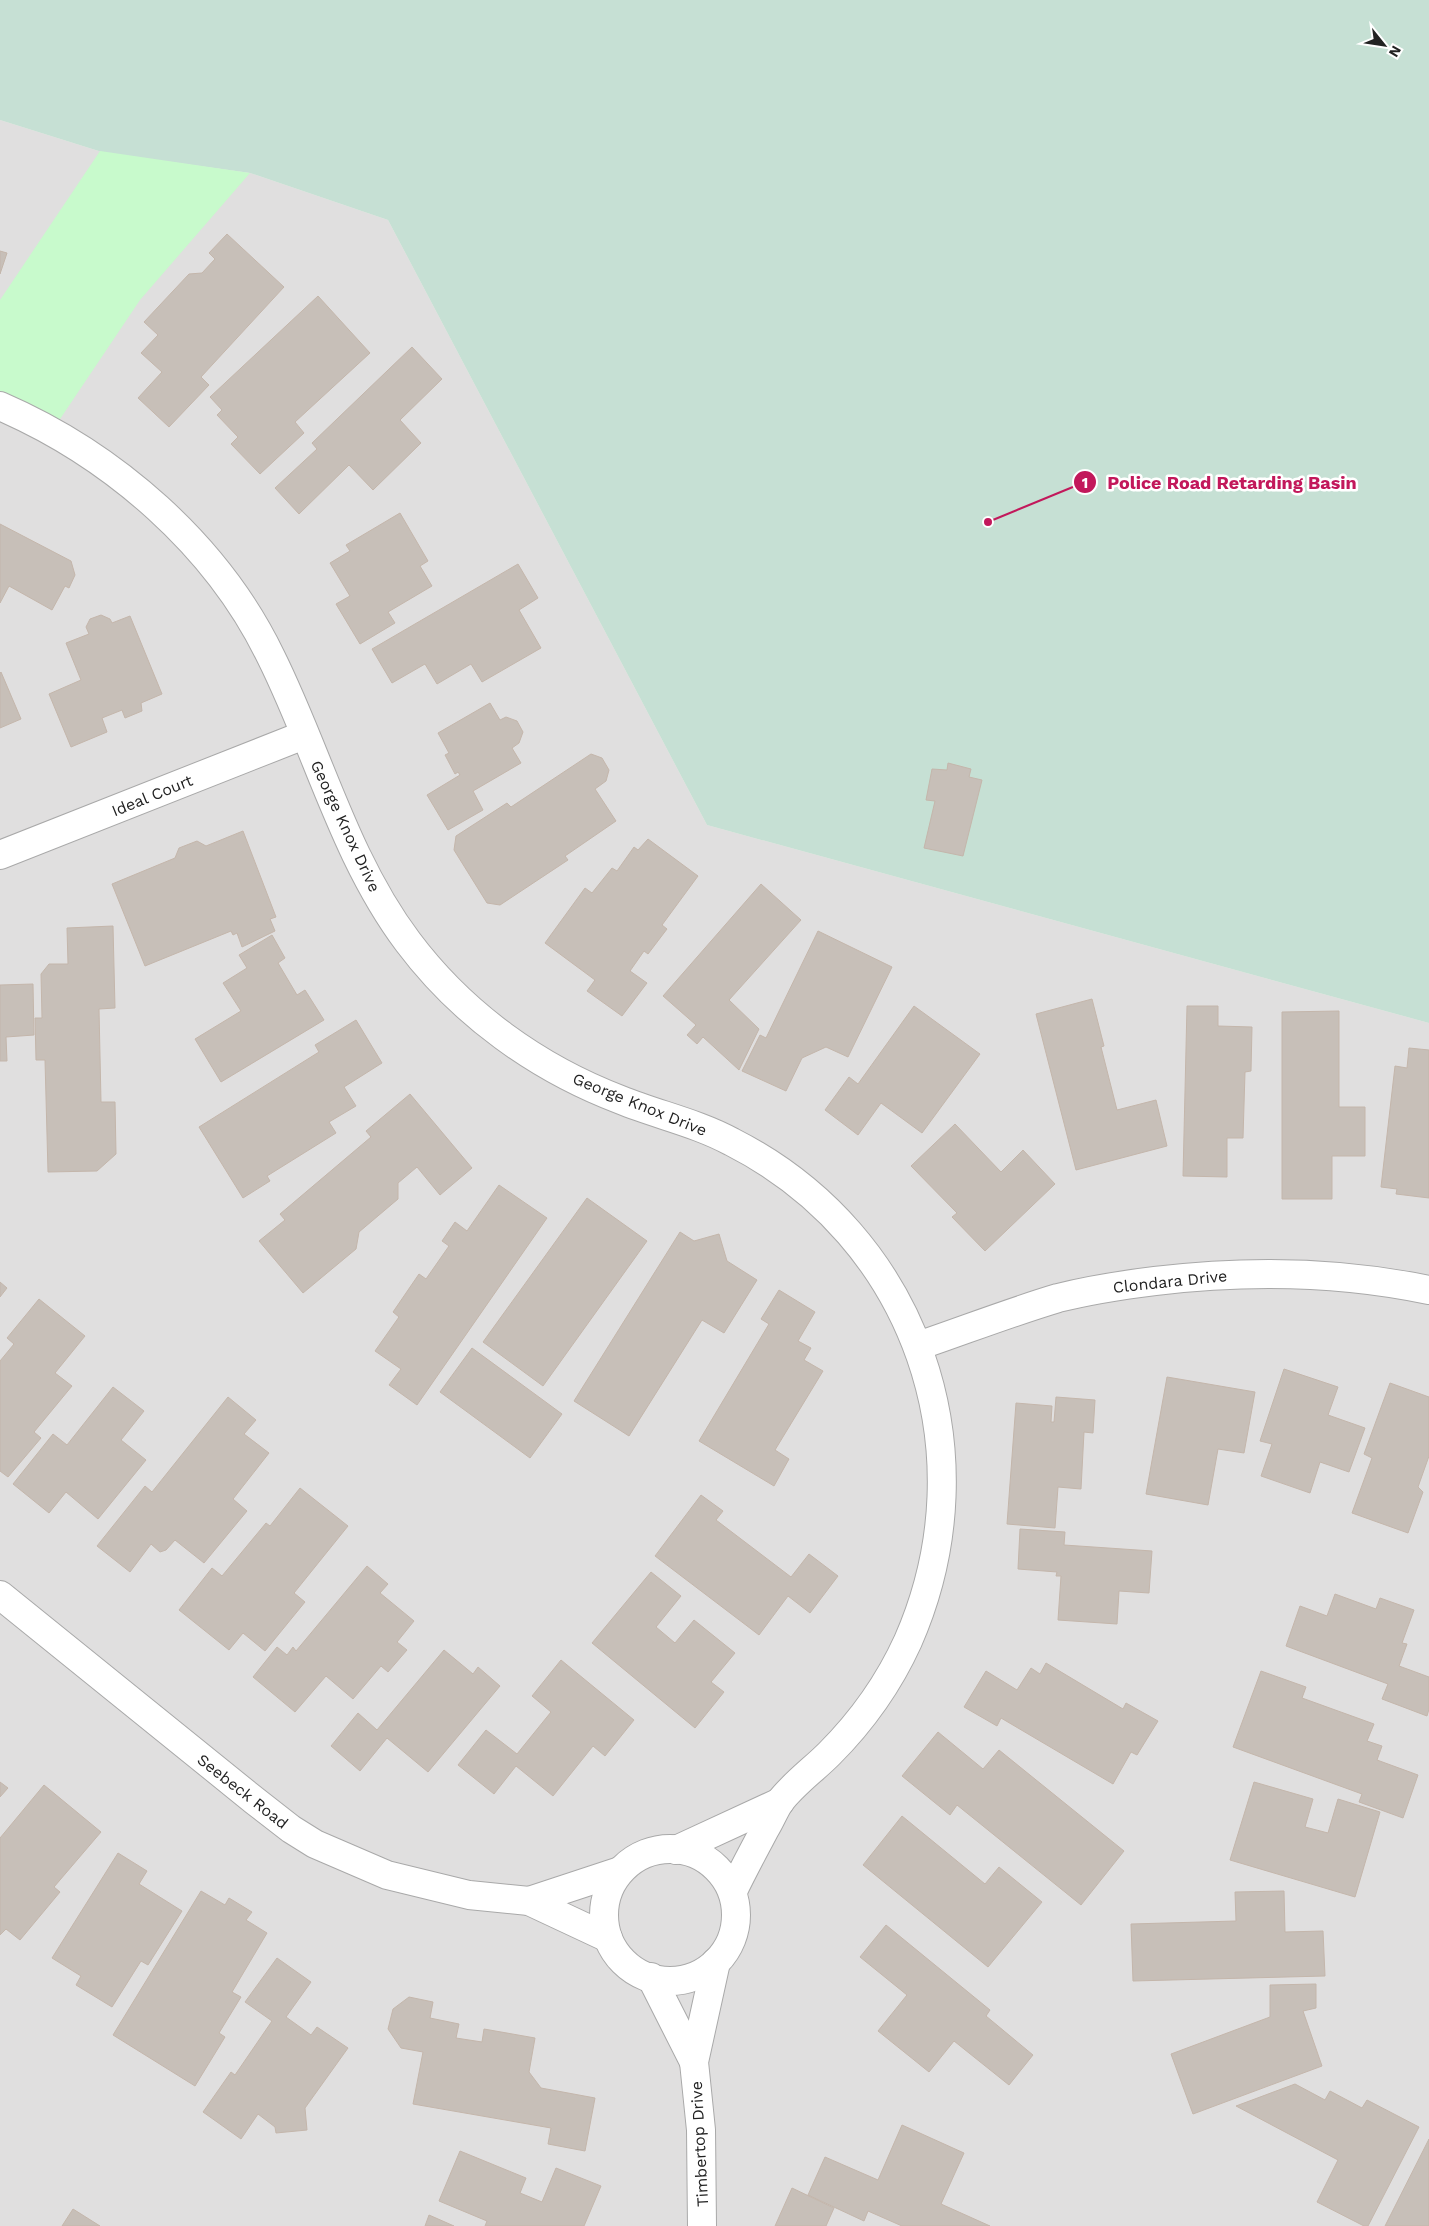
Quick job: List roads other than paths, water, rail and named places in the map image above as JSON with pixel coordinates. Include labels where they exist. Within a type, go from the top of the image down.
[{"type":"street","name":"George Knox Drive","points":[[0,406],[52,431],[84,450],[150,501],[180,531],[232,591],[252,621],[272,657],[340,820],[391,919],[412,948],[464,1005],[497,1032],[534,1057],[575,1080],[619,1100],[696,1126],[732,1141],[770,1164],[806,1190],[834,1214],[876,1268],[918,1346],[932,1390],[940,1431],[942,1479],[940,1526],[934,1566],[922,1606],[907,1643],[886,1684],[860,1721],[780,1802],[733,1891]]},
{"type":"street","name":"Ideal Court","points":[[0,855],[304,735]]},
{"type":"street","name":"Clondara Drive","points":[[918,1346],[1058,1298],[1114,1286],[1170,1279],[1232,1274],[1295,1273],[1353,1278],[1429,1290]]},
{"type":"street","name":"Seebeck Road","points":[[0,1595],[254,1801],[290,1829],[315,1844],[387,1875],[431,1887],[468,1895],[529,1902],[608,1938]]},
{"type":"street","name":"George Knox Drive","points":[[676,1850],[780,1802]]},
{"type":"street","points":[[654,1850],[676,1850],[695,1854],[711,1862],[733,1891],[736,1909],[735,1929],[728,1946],[716,1962],[700,1974],[680,1980],[665,1980],[651,1977],[627,1964],[614,1950],[608,1938],[604,1910],[610,1889],[620,1871],[635,1858],[654,1850]]},
{"type":"street","name":"Seebeck Road","points":[[529,1902],[620,1871]]},
{"type":"street","name":"Timbertop Drive","points":[[702,2226],[701,2130],[694,2062],[716,1962]]},
{"type":"street","name":"Timbertop Drive","points":[[651,1977],[694,2062]]},
{"type":"place","name":"Police Road Retarding Basin","points":[[988,522]]}]
